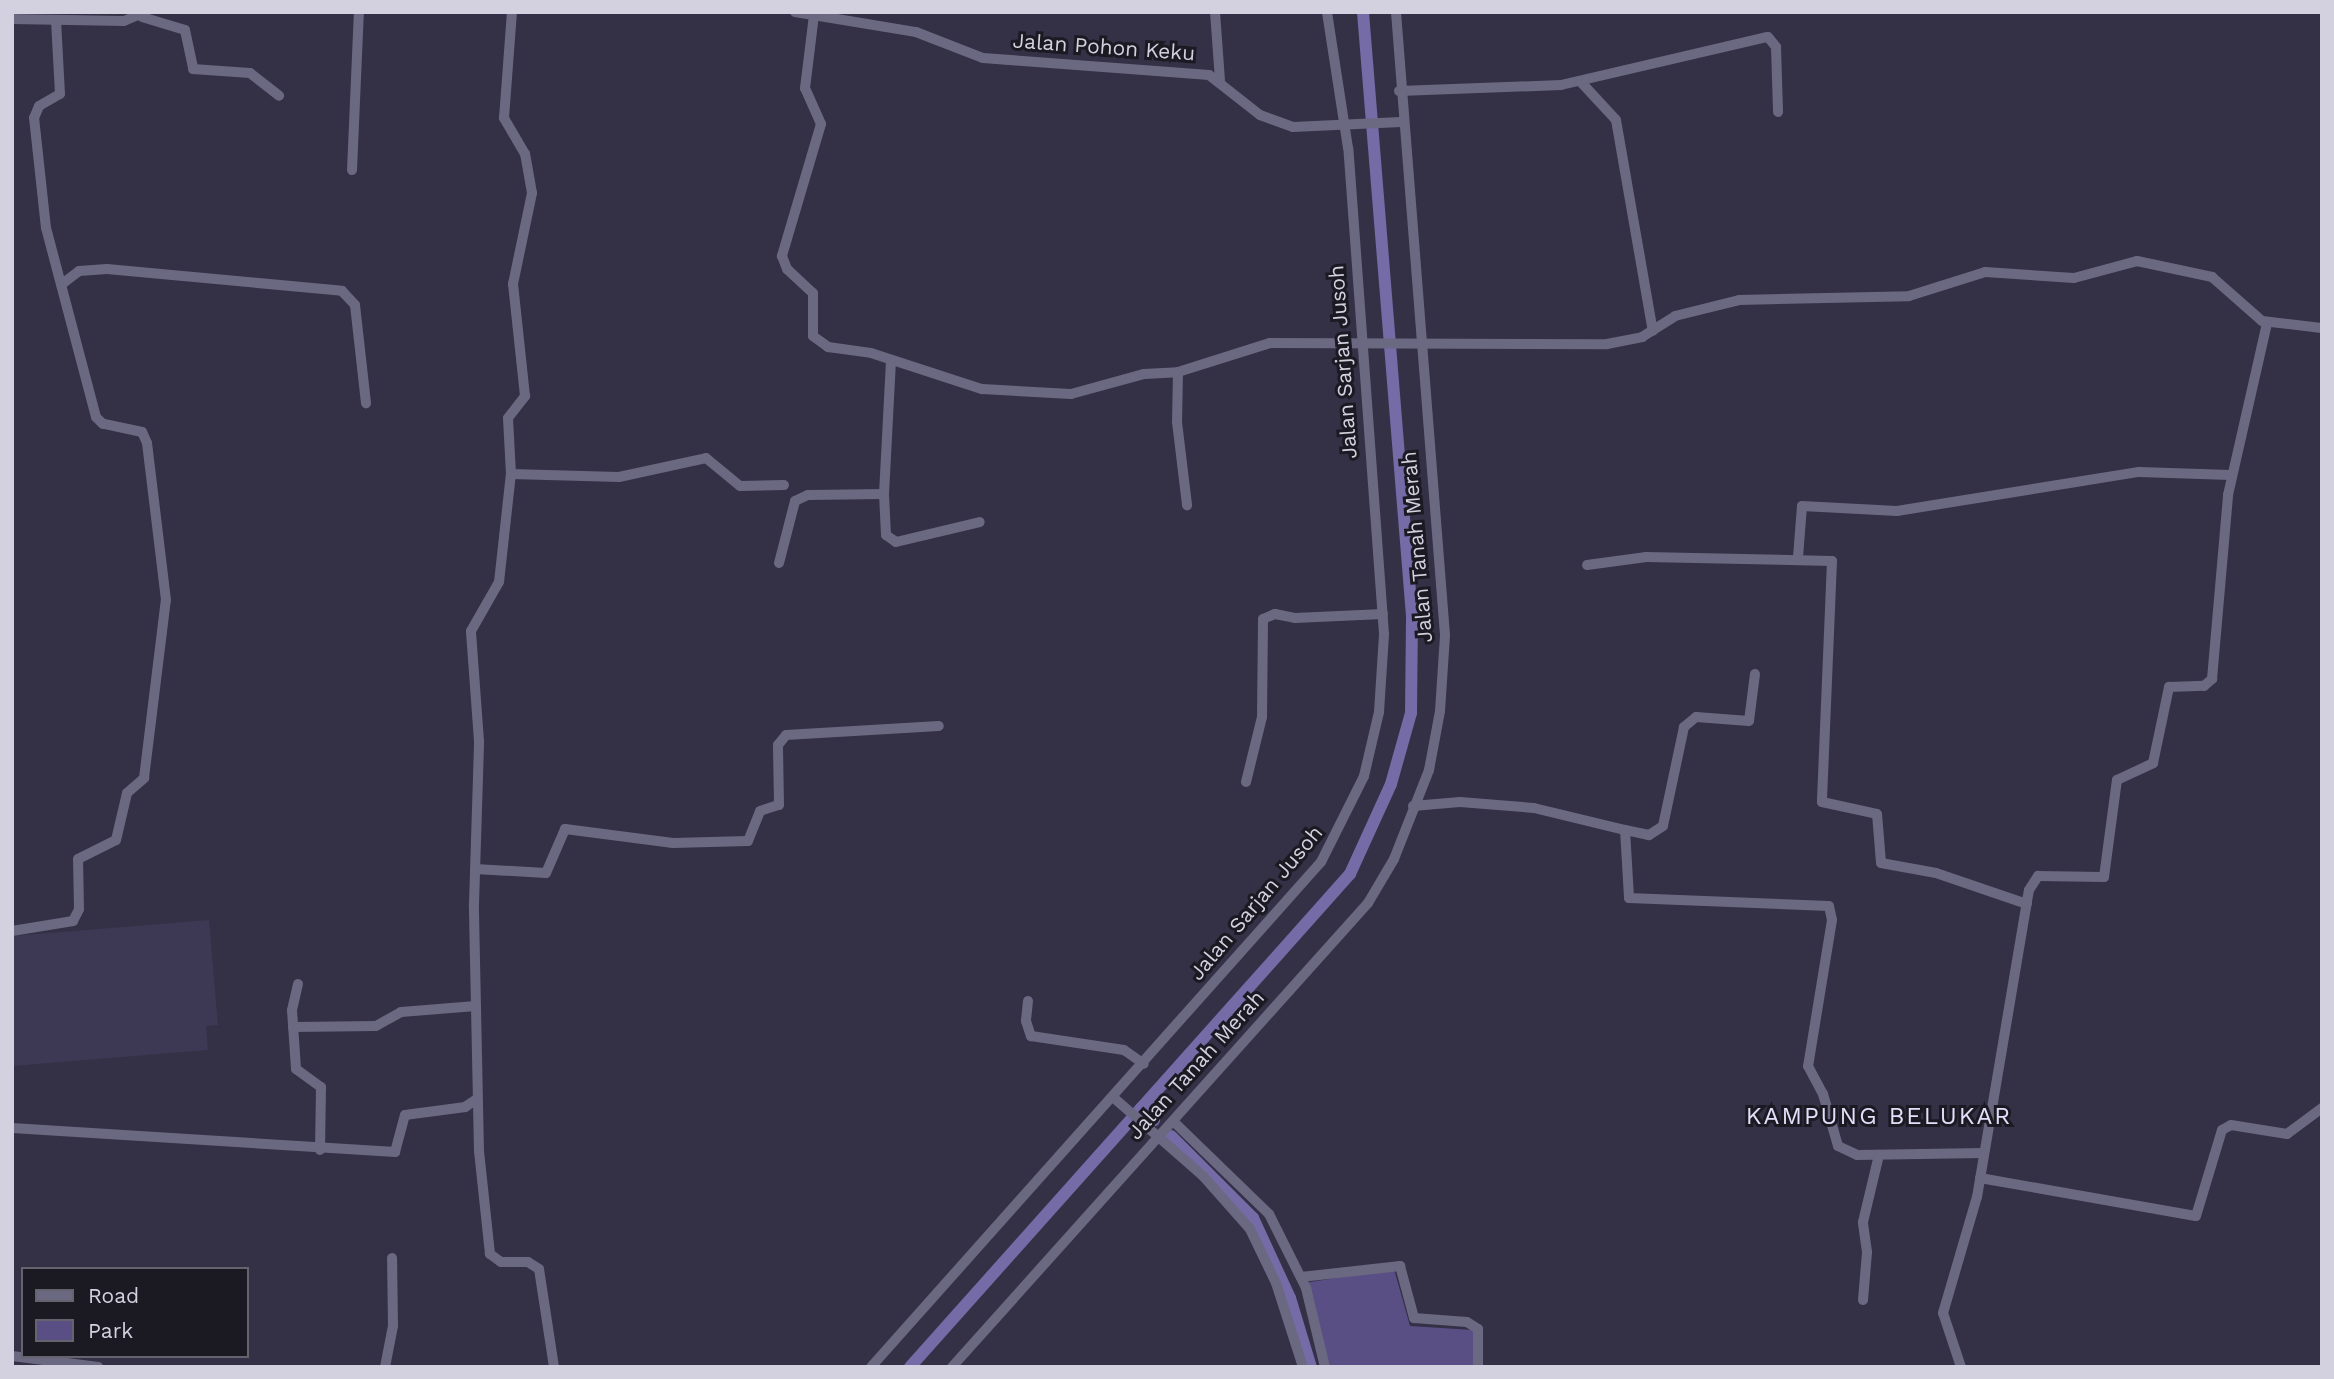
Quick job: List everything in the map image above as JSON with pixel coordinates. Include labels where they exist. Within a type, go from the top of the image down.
[{"type":"street","points":[[352,170],[359,12]]},
{"type":"street","points":[[512,12],[504,118],[526,154],[532,193],[513,284],[525,396],[508,418],[511,474],[499,582],[471,631],[478,727],[475,869],[477,1099],[490,1254],[501,1262],[535,1264],[539,1269],[554,1367]]},
{"type":"street","name":"Jalan Pohon Keku","points":[[794,12],[916,32],[983,58],[1198,72],[1220,80],[1278,124],[1345,126],[1401,122]]},
{"type":"street","points":[[1215,12],[1220,80]]},
{"type":"street","name":"Jalan Sarjan Jusoh","points":[[871,1367],[1306,880],[1339,834],[1373,743],[1384,657],[1383,614],[1345,126],[1327,12]]},
{"type":"street","name":"Jalan Tanah Merah","points":[[951,1367],[1368,903],[1394,859],[1436,740],[1445,635],[1413,346],[1396,12]]},
{"type":"street","points":[[12,19],[56,21],[143,15],[185,30],[193,69],[250,74],[279,96]]},
{"type":"street","points":[[814,15],[805,88],[821,124],[795,200],[783,264],[813,293],[818,343],[891,360],[948,380],[1013,393],[1071,394],[1144,374],[1178,372],[1260,344],[1607,344],[1653,331],[1675,316],[1739,300],[1909,296],[1985,272],[2074,278],[2137,261],[2212,277],[2250,317],[2267,323],[2322,328]]},
{"type":"street","points":[[12,930],[73,921],[79,909],[78,859],[116,839],[127,793],[144,778],[164,618],[165,584],[147,443],[142,432],[103,424],[96,417],[46,228],[34,118],[61,89],[56,21]]},
{"type":"street","points":[[1399,91],[1542,88],[1768,37],[1776,47],[1778,112]]},
{"type":"street","points":[[1580,81],[1616,120],[1653,331]]},
{"type":"street","points":[[62,284],[79,271],[107,269],[342,291],[355,305],[366,403]]},
{"type":"street","points":[[1961,1367],[1943,1313],[1980,1178],[2027,904],[2038,876],[2104,877],[2117,780],[2153,764],[2169,687],[2204,686],[2212,679],[2231,475],[2267,323]]},
{"type":"street","points":[[891,360],[884,494],[886,535],[896,542],[980,522]]},
{"type":"street","points":[[1178,372],[1177,422],[1186,505]]},
{"type":"street","points":[[511,474],[619,477],[706,458],[740,486],[784,485]]},
{"type":"street","points":[[1798,558],[1802,506],[1897,511],[2139,472],[2231,475]]},
{"type":"street","points":[[779,563],[795,501],[808,495],[884,494]]},
{"type":"street","points":[[1587,565],[1646,557],[1798,558],[1835,565],[1822,802],[1867,807],[1877,814],[1881,863],[1936,873],[2027,904]]},
{"type":"street","points":[[1247,782],[1262,717],[1263,619],[1275,614],[1295,618],[1383,614]]},
{"type":"street","points":[[1413,806],[1460,802],[1545,809],[1649,835],[1663,826],[1684,727],[1696,716],[1749,721],[1755,674]]},
{"type":"street","points":[[475,869],[546,873],[565,829],[673,843],[748,841],[760,811],[779,805],[778,745],[786,735],[939,726]]},
{"type":"street","points":[[1625,830],[1629,898],[1829,906],[1832,920],[1814,1014],[1809,1076],[1823,1094],[1838,1146],[1857,1155],[1984,1153]]},
{"type":"street","points":[[298,984],[293,1027],[297,1072],[321,1087],[320,1150]]},
{"type":"street","points":[[1028,1001],[1026,1021],[1031,1035],[1124,1050],[1144,1064]]},
{"type":"street","points":[[293,1027],[376,1026],[401,1012],[477,1006]]},
{"type":"street","points":[[1114,1098],[1159,1136],[1250,1229],[1310,1349],[1325,1367]]},
{"type":"street","points":[[12,1128],[320,1150],[396,1152],[405,1115],[465,1107],[477,1099]]},
{"type":"street","points":[[1980,1178],[2196,1216],[2222,1130],[2231,1125],[2287,1134],[2322,1108]]},
{"type":"street","points":[[1173,1121],[1269,1214],[1301,1277],[1310,1349],[1303,1367]]},
{"type":"street","points":[[1863,1300],[1867,1252],[1863,1222],[1879,1155]]},
{"type":"street","points":[[385,1367],[393,1326],[392,1258]]},
{"type":"street","points":[[1301,1277],[1400,1266],[1414,1318],[1467,1322],[1478,1329],[1478,1367]]},
{"type":"street","points":[[28,1358],[98,1367]]},
{"type":"shaded area","points":[[209,920],[218,1025],[206,1026],[208,1050],[12,1066],[12,936]]},
{"type":"green space","points":[[1394,1269],[1410,1326],[1473,1330],[1474,1367],[1327,1367],[1304,1283]]},
{"type":"waterway","points":[[910,1367],[1350,874],[1391,784],[1411,713],[1412,616],[1363,12]]},
{"type":"waterway","points":[[1141,1108],[1154,1120]]},
{"type":"waterway","points":[[1171,1136],[1253,1218],[1290,1298],[1311,1367]]},
{"type":"district","name":"KAMPUNG BELUKAR","points":[[1879,1117]]}]
